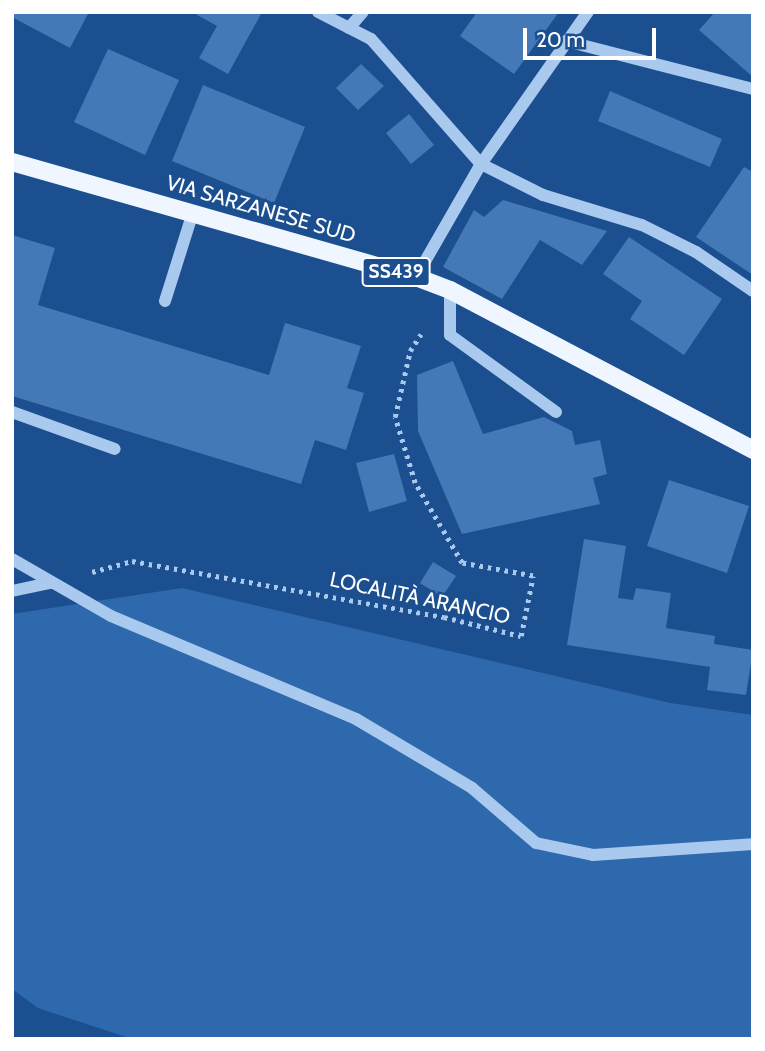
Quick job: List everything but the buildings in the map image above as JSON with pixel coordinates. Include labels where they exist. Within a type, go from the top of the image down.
[{"type":"main road","name":"VIA SARZANESE SUD","points":[[12,162],[416,277],[450,290],[753,450]]},
{"type":"street","points":[[318,12],[371,39],[481,164],[543,195],[642,225],[696,252],[753,291]]},
{"type":"street","points":[[349,28],[363,12]]},
{"type":"street","points":[[416,277],[481,164],[588,12]]},
{"type":"street","points":[[566,41],[753,89]]},
{"type":"street","points":[[165,301],[193,212]]},
{"type":"street","points":[[450,290],[450,335],[556,412]]},
{"type":"street","points":[[12,412],[115,449]]},
{"type":"street","points":[[12,559],[111,616],[356,719],[472,788],[536,843],[593,855],[753,844]]},
{"type":"street","points":[[12,591],[51,583]]},
{"type":"path","name":"LOCALITÀ ARANCIO","points":[[51,583],[132,561],[444,617],[521,636],[533,576],[461,563],[415,483],[395,417],[410,351],[450,290]]},
{"type":"shaded area","points":[[182,588],[670,703],[753,715],[753,1039],[132,1039],[38,1008],[12,989],[12,614]]}]
